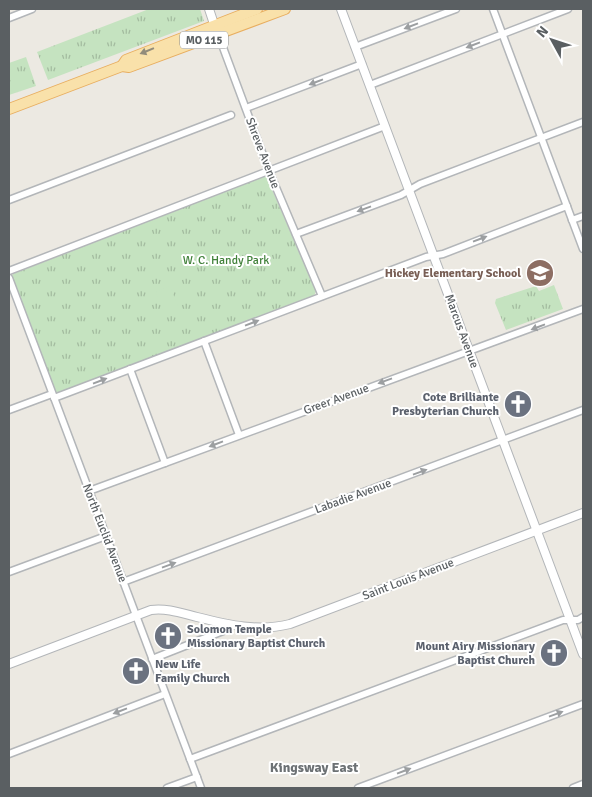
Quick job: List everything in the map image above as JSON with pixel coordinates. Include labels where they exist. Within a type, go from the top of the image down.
[{"type":"main road","points":[[122,66],[126,60],[266,10],[285,9]]},
{"type":"main road","name":"MO 115","points":[[9,109],[122,66],[129,68],[166,54],[174,47],[216,29]]},
{"type":"street","points":[[9,18],[32,9]]},
{"type":"street","name":"Shreve Avenue","points":[[209,9],[269,171],[322,296]]},
{"type":"street","name":"Marcus Avenue","points":[[341,9],[583,654]]},
{"type":"street","points":[[356,47],[456,9]]},
{"type":"street","points":[[493,9],[583,249]]},
{"type":"street","points":[[370,85],[568,9]]},
{"type":"street","points":[[246,108],[362,64]]},
{"type":"street","points":[[9,200],[230,115]]},
{"type":"street","points":[[296,234],[583,122]]},
{"type":"street","points":[[9,271],[385,126]]},
{"type":"street","points":[[9,410],[130,370],[322,296],[434,255],[443,254],[567,206]]},
{"type":"street","points":[[572,220],[583,216]]},
{"type":"street","name":"North Euclid Avenue","points":[[9,278],[197,777],[199,788]]},
{"type":"street","name":"Greer Avenue","points":[[89,491],[469,351],[477,350],[583,309]]},
{"type":"street","points":[[204,341],[239,435]]},
{"type":"street","points":[[130,370],[165,463]]},
{"type":"street","name":"Labadie Avenue","points":[[123,582],[583,410]]},
{"type":"street","name":"Saint Louis Avenue","points":[[9,664],[151,610],[166,610],[229,626],[260,629],[290,624],[583,512]]},
{"type":"street","points":[[9,572],[106,536]]},
{"type":"street","points":[[190,759],[563,620],[583,617]]},
{"type":"street","points":[[152,659],[223,631],[229,626]]},
{"type":"street","points":[[9,754],[166,694]]},
{"type":"street","points":[[358,788],[583,704]]},
{"type":"street","points":[[167,788],[197,777]]},
{"type":"street","points":[[573,788],[583,784]]},
{"type":"green space","points":[[149,9],[200,9],[204,21],[48,80],[37,52]]},
{"type":"green space","points":[[26,57],[36,86],[9,95],[9,63]]},
{"type":"green space","name":"W. C. Handy Park","points":[[264,176],[267,178],[316,291],[314,296],[59,393],[56,392],[12,276],[13,274]]},
{"type":"green space","points":[[554,285],[563,309],[506,330],[495,303],[496,299],[536,286],[539,291]]},
{"type":"green space","points":[[170,286],[178,306],[163,312],[156,292]]},
{"type":"place","name":"Hickey Elementary School","points":[[540,273]]},
{"type":"place","name":"Cote Brilliante Presbyterian Church","points":[[518,404]]},
{"type":"place","name":"Solomon Temple Missionary Baptist Church","points":[[168,636]]},
{"type":"place","name":"Mount Airy Missionary Baptist Church","points":[[554,653]]},
{"type":"place","name":"New Life Family Church","points":[[136,671]]},
{"type":"district","name":"Kingsway East","points":[[314,767]]}]
